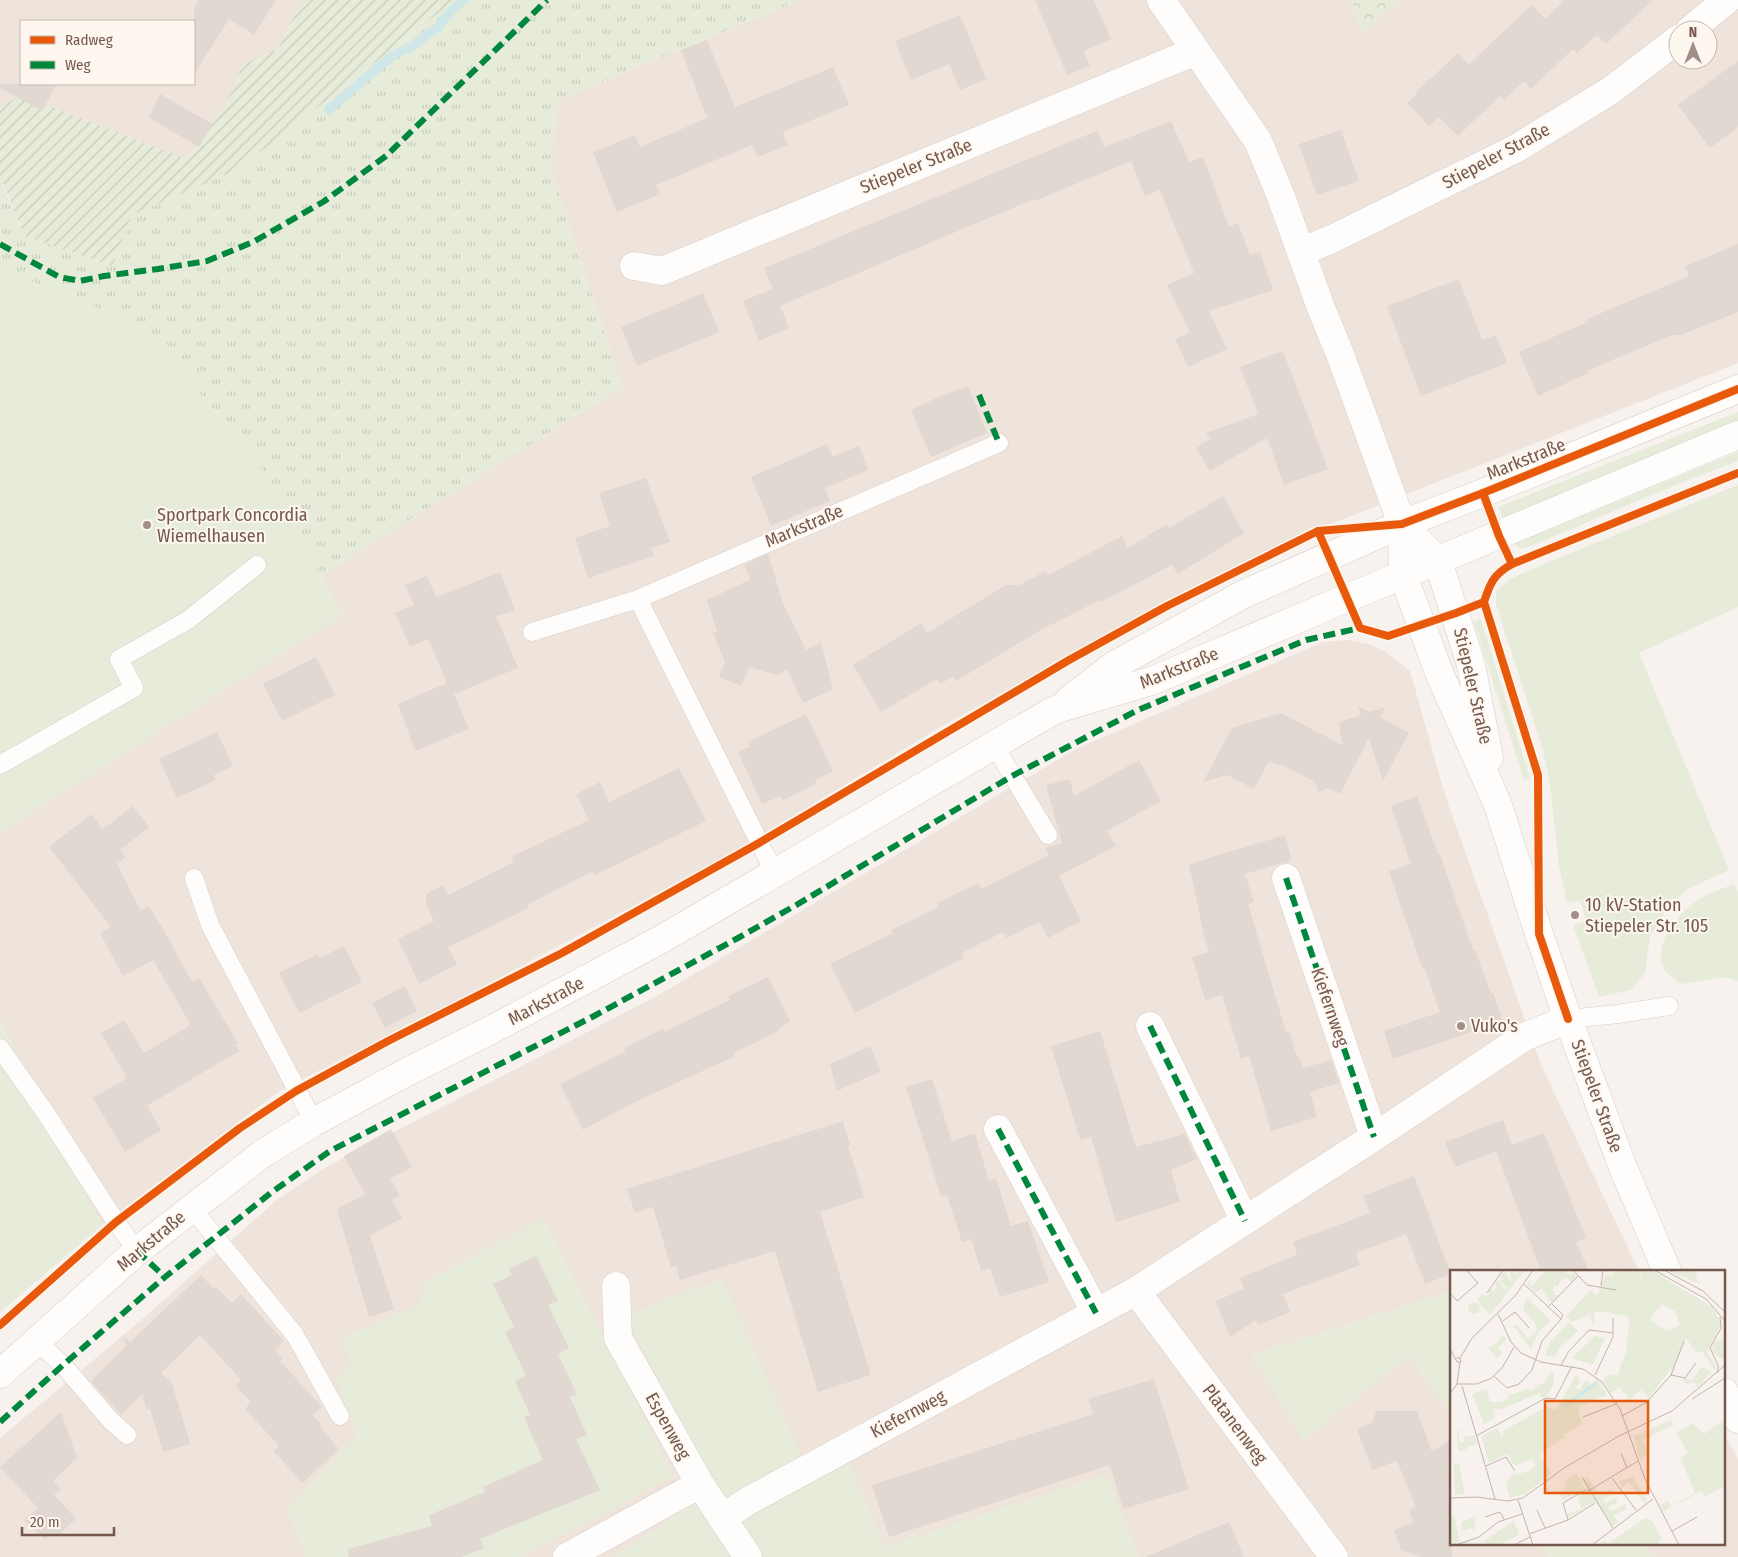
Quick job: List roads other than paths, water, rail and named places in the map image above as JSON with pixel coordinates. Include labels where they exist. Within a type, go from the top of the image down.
[{"type":"street","name":"Stiepeler Straße","points":[[1162,0],[1258,141],[1340,354],[1402,524],[1403,576],[1440,675],[1498,805],[1568,1019],[1622,1165],[1667,1270]]},
{"type":"street","points":[[1702,20],[1727,0]]},
{"type":"street","name":"Stiepeler Straße","points":[[1301,252],[1334,238],[1515,150],[1610,91],[1668,47]]},
{"type":"street","name":"Stiepeler Straße","points":[[634,266],[662,271],[1196,51]]},
{"type":"street","name":"Markstraße","points":[[0,1374],[137,1251],[191,1207],[262,1154],[314,1122],[405,1072],[487,1032],[660,940],[1060,708],[1113,666],[1244,594],[1402,524],[1738,389]]},
{"type":"street","name":"Markstraße","points":[[1060,708],[1154,680],[1738,436]]},
{"type":"street","name":"Stiepeler Straße","points":[[1402,524],[1438,561],[1471,664],[1498,805]]},
{"type":"street","name":"Kiefernweg","points":[[1286,878],[1374,1137]]},
{"type":"street","name":"Kiefernweg","points":[[722,1518],[764,1492],[1136,1291],[1374,1137],[1524,1036],[1568,1019]]},
{"type":"street","points":[[1150,1026],[1245,1221]]},
{"type":"street","points":[[998,1129],[1096,1313]]},
{"type":"street","name":"Espenweg","points":[[616,1286],[618,1338],[700,1484],[748,1557]]},
{"type":"street","name":"Platanenweg","points":[[1136,1291],[1334,1557]]},
{"type":"street","points":[[1726,1396],[1738,1419]]},
{"type":"street","points":[[567,1557],[700,1484]]},
{"type":"lane","name":"Markstraße","points":[[532,632],[638,599],[999,443]]},
{"type":"lane","points":[[0,765],[134,688],[119,659],[188,620],[257,565]]},
{"type":"lane","points":[[638,599],[775,874]]},
{"type":"lane","points":[[994,745],[1048,835]]},
{"type":"lane","points":[[194,878],[210,925],[314,1122]]},
{"type":"lane","points":[[1568,1019],[1669,1006]]},
{"type":"lane","points":[[1,1051],[47,1115],[116,1222],[137,1251]]},
{"type":"lane","points":[[191,1207],[295,1335],[340,1416]]},
{"type":"lane","points":[[37,1342],[64,1365],[111,1421],[128,1435]]},
{"type":"waterway","points":[[328,110],[393,55],[409,48],[437,28],[452,10],[464,0]]},
{"type":"place","name":"Sportpark Concordia Wiemelhausen","points":[[147,525]]},
{"type":"place","name":"10 kV-Station Stiepeler Str. 105","points":[[1575,915]]},
{"type":"place","name":"Vuko's","points":[[1461,1026]]}]
